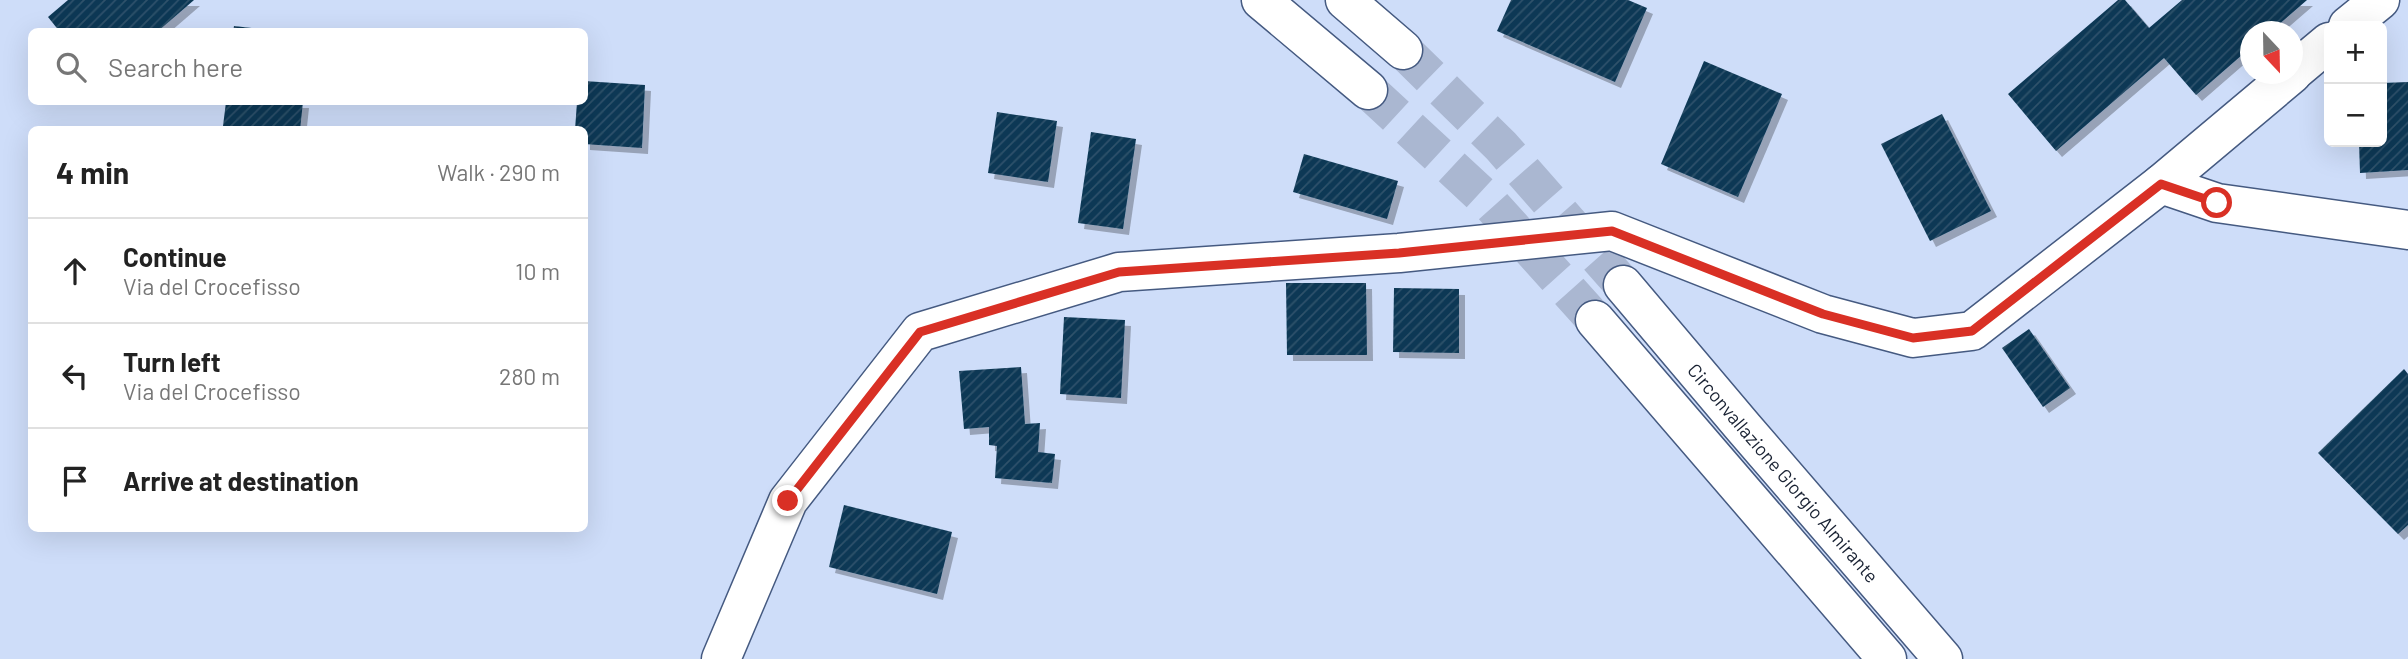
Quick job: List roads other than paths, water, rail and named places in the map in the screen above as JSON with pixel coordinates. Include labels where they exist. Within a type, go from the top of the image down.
[{"type":"main road","points":[[1261,0],[1368,90]]},
{"type":"main road","points":[[1345,0],[1403,50]]},
{"type":"main road","points":[[2354,21],[2380,0]]},
{"type":"main road","points":[[2303,64],[2324,46]]},
{"type":"main road","points":[[721,659],[788,501],[920,332],[1119,272],[1399,253],[1612,231],[1823,314],[1913,338],[1972,331],[2161,184],[2279,84]]},
{"type":"main road","points":[[2161,184],[2217,203],[2408,230]]},
{"type":"main road","name":"Circonvallazione Giorgio Almirante","points":[[1623,285],[1943,659]]},
{"type":"main road","points":[[1595,320],[1887,659]]},
{"type":"tunnel","points":[[1403,50],[1501,146],[1623,285]]},
{"type":"tunnel","points":[[1368,90],[1488,201],[1595,320]]}]
